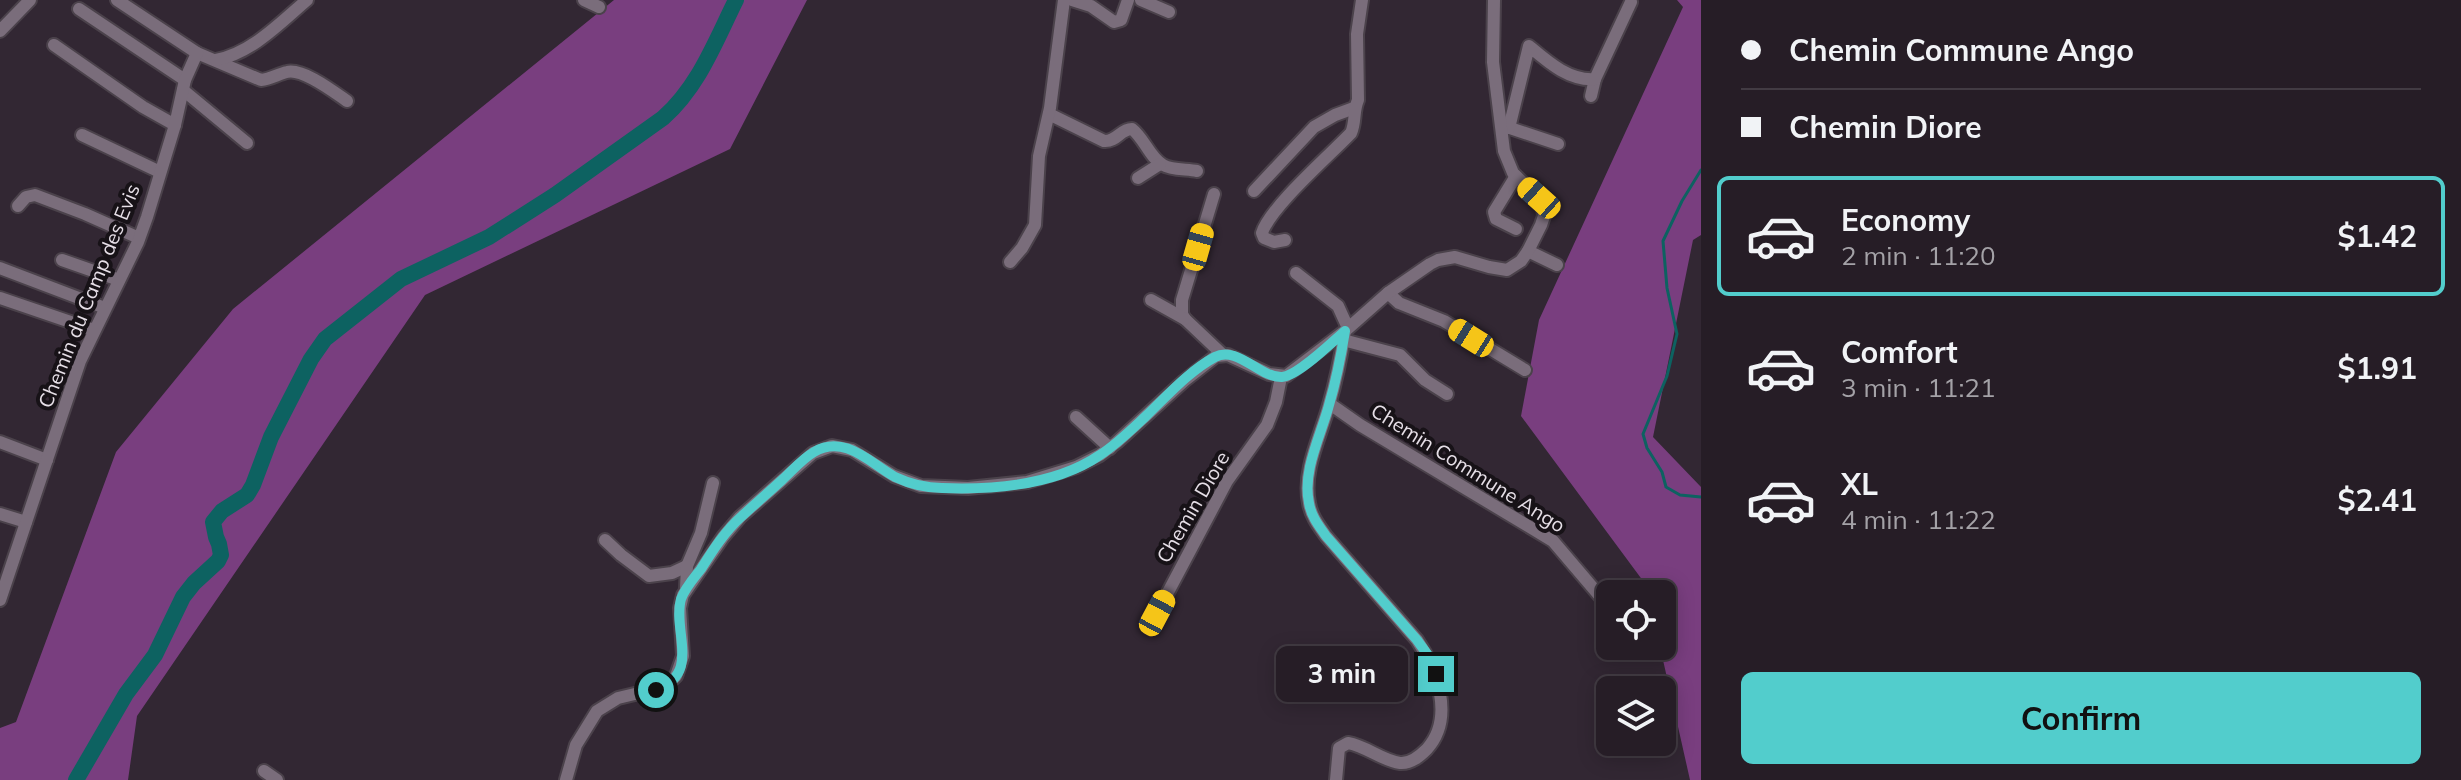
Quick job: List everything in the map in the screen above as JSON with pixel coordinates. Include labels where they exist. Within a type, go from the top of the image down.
[{"type":"street","points":[[9,0],[19,10]]},
{"type":"street","points":[[0,31],[30,0]]},
{"type":"street","points":[[117,0],[197,53],[261,80],[287,72],[303,73],[347,101]]},
{"type":"street","points":[[216,60],[227,58],[256,42],[307,0]]},
{"type":"street","points":[[584,0],[599,7]]},
{"type":"street","points":[[1010,262],[1035,225],[1039,156],[1049,114],[1062,2],[1091,6],[1114,22],[1121,20],[1128,0]]},
{"type":"street","points":[[1141,0],[1169,12]]},
{"type":"street","points":[[1285,240],[1274,242],[1264,238],[1265,224],[1351,133],[1354,126],[1354,108],[1358,100],[1357,34],[1362,0]]},
{"type":"street","points":[[1151,300],[1185,319],[1222,354],[1281,377],[1298,369],[1346,333],[1388,293],[1438,260],[1455,257],[1507,270],[1521,261],[1544,216],[1543,206],[1516,176],[1504,151],[1505,126],[1493,62],[1494,0]]},
{"type":"street","points":[[1591,96],[1595,79],[1631,2]]},
{"type":"street","points":[[79,9],[184,85],[247,143]]},
{"type":"street","points":[[54,45],[143,107],[175,125]]},
{"type":"street","points":[[1505,126],[1529,46],[1561,70],[1574,76],[1595,79]]},
{"type":"street","name":"Chemin du Camp des Evis","points":[[0,600],[80,361],[139,238],[175,125],[184,85],[197,53]]},
{"type":"street","points":[[1254,191],[1314,127],[1354,108]]},
{"type":"street","points":[[1049,114],[1104,141],[1112,141],[1125,130],[1132,129],[1160,164],[1197,171]]},
{"type":"street","points":[[1505,126],[1558,144]]},
{"type":"street","points":[[82,135],[160,172]]},
{"type":"street","points":[[1138,178],[1160,164]]},
{"type":"street","points":[[1516,176],[1494,212],[1496,219],[1516,229]]},
{"type":"street","points":[[1185,319],[1182,300],[1214,194]]},
{"type":"street","points":[[18,206],[26,197],[35,195],[139,238]]},
{"type":"street","points":[[1528,251],[1557,265]]},
{"type":"street","points":[[62,260],[119,280]]},
{"type":"street","points":[[0,268],[105,308]]},
{"type":"street","points":[[1296,273],[1338,306],[1346,333],[1330,404],[1310,469],[1307,487],[1309,504],[1315,521],[1326,536],[1430,658],[1436,674],[1440,708],[1436,735],[1415,759],[1396,762],[1348,743],[1339,748],[1336,780]]},
{"type":"street","points":[[1388,293],[1399,303],[1444,321],[1525,370]]},
{"type":"street","points":[[0,298],[94,330]]},
{"type":"street","points":[[1346,333],[1400,355],[1425,380],[1447,394]]},
{"type":"street","points":[[686,590],[740,517],[808,456],[826,447],[839,446],[852,450],[906,481],[939,488],[1027,482],[1076,467],[1110,448],[1184,381],[1222,354]]},
{"type":"street","name":"Chemin Diore","points":[[1157,613],[1227,481],[1267,425],[1281,377]]},
{"type":"street","name":"Chemin Commune Ango","points":[[1330,404],[1553,541],[1596,592]]},
{"type":"street","points":[[1076,417],[1110,448]]},
{"type":"street","points":[[0,442],[47,460]]},
{"type":"street","points":[[566,780],[576,745],[597,711],[618,698],[664,687],[676,676],[683,656],[680,608],[686,590],[687,566],[701,533],[713,483]]},
{"type":"street","points":[[0,514],[26,522]]},
{"type":"street","points":[[605,540],[649,576],[672,573],[687,566]]},
{"type":"street","points":[[264,771],[277,780]]},
{"type":"shaded area","points":[[614,0],[807,0],[730,149],[425,295],[137,716],[128,780],[0,780],[0,728],[16,722],[116,452],[233,309]]},
{"type":"shaded area","points":[[1677,0],[1701,0],[1701,235],[1693,240],[1653,437],[1701,487],[1701,780],[1690,780],[1676,718],[1676,676],[1667,676],[1663,660],[1676,660],[1676,580],[1642,580],[1521,416],[1539,320],[1683,7]]},
{"type":"waterway","points":[[76,780],[126,694],[155,655],[183,597],[218,561],[221,555],[213,522],[222,511],[247,495],[271,437],[311,359],[325,339],[401,279],[489,237],[555,195],[663,118],[696,78],[736,0]]},
{"type":"waterway","points":[[1701,170],[1663,241],[1667,288],[1677,334],[1667,376],[1643,434],[1666,487],[1680,495],[1701,497]]},
{"type":"route","points":[[656,690],[670,683],[682,663],[680,608],[683,595],[740,517],[813,453],[826,447],[839,446],[867,458],[894,476],[921,486],[968,488],[1027,482],[1060,473],[1100,455],[1216,356],[1228,355],[1281,377],[1298,369],[1345,331],[1330,404],[1310,469],[1307,487],[1309,504],[1315,521],[1326,536],[1417,640],[1430,658],[1436,674]]}]
